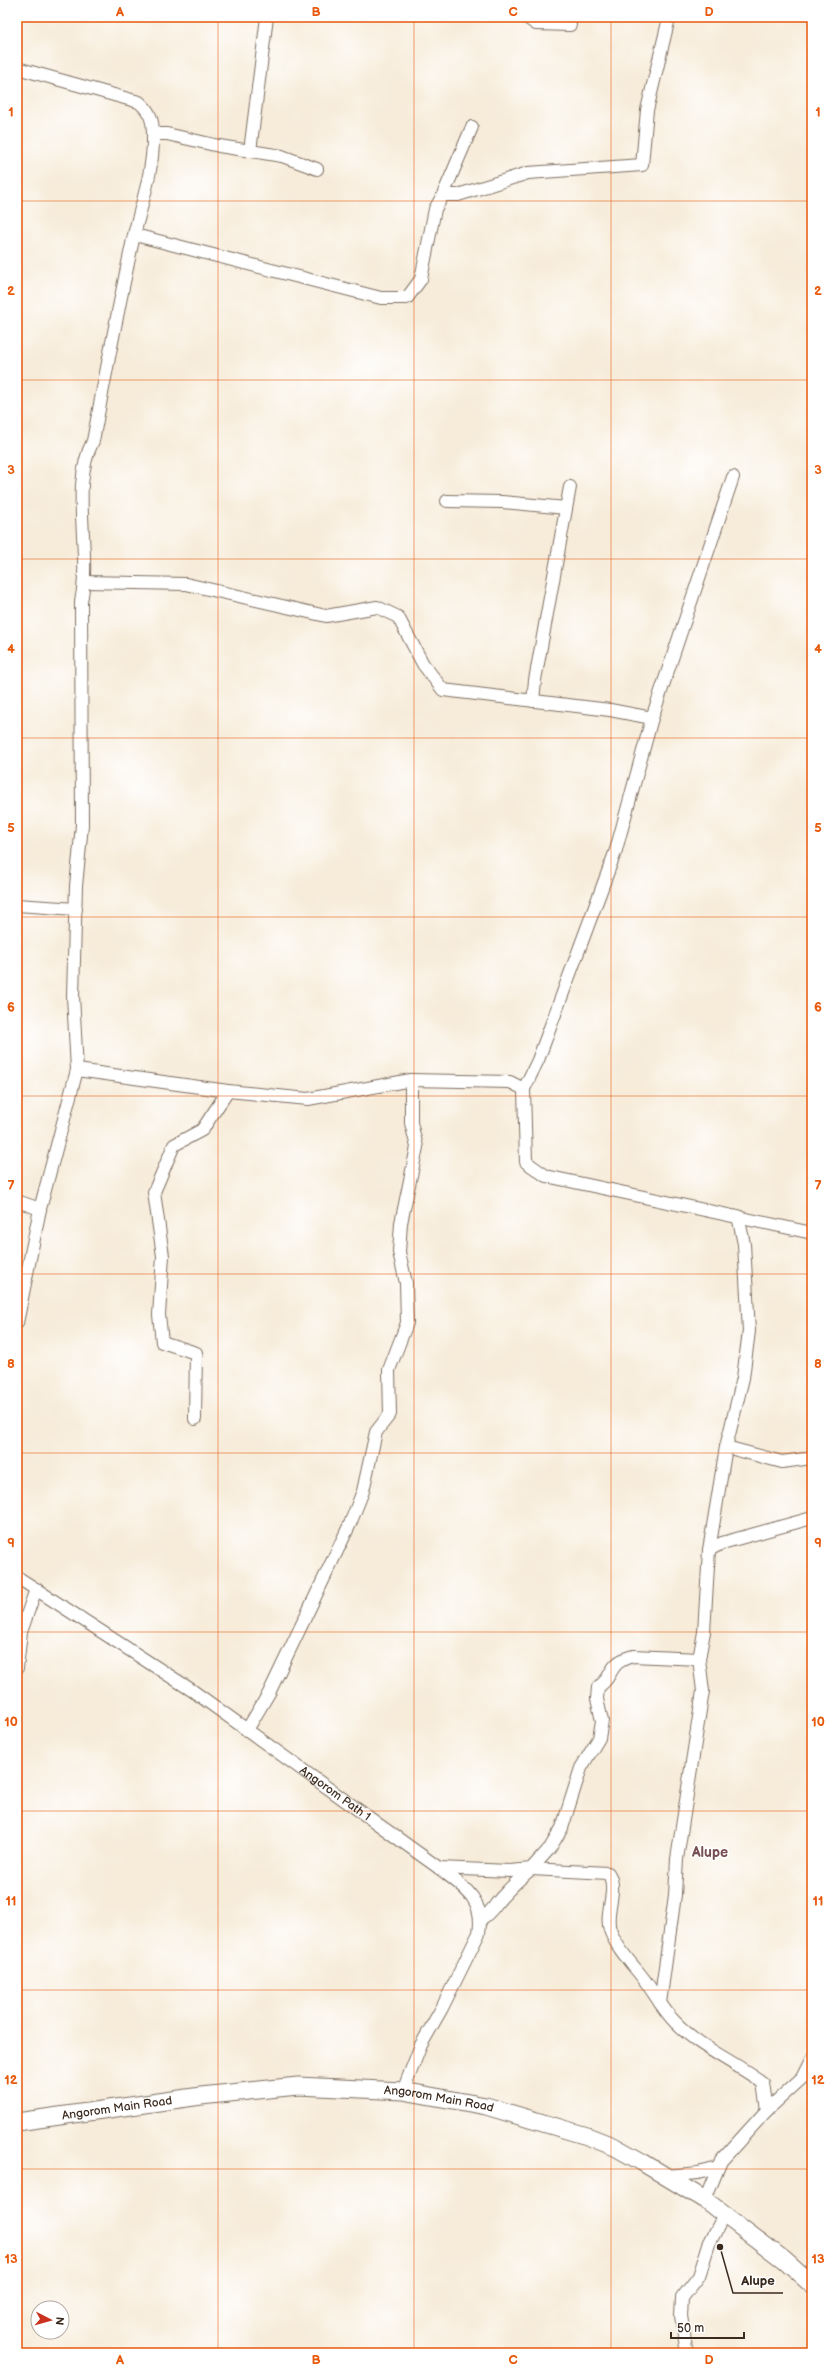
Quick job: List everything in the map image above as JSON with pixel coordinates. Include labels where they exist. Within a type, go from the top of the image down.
[{"type":"highway","name":"Angorom Main Road","points":[[17,2122],[251,2090],[298,2086],[403,2091],[486,2106],[587,2136],[615,2147],[667,2176],[705,2200],[811,2281]]},
{"type":"street","points":[[250,151],[267,17]]},
{"type":"street","points":[[526,17],[536,24],[570,25]]},
{"type":"street","points":[[443,195],[458,195],[528,173],[642,165],[647,110],[669,18]]},
{"type":"street","points":[[17,68],[139,102],[148,110],[152,119],[153,134],[146,191],[135,234],[93,441],[85,456],[82,475],[85,582],[81,601],[82,825],[76,886],[73,996],[77,1070],[40,1209],[17,1322]]},
{"type":"street","points":[[135,234],[381,298],[407,298],[421,279],[435,210],[472,127]]},
{"type":"street","points":[[153,134],[167,134],[282,156],[317,169]]},
{"type":"street","points":[[733,476],[652,718],[616,850],[538,1060],[524,1089],[526,1162],[546,1176],[812,1233]]},
{"type":"street","points":[[533,701],[535,680],[570,487]]},
{"type":"street","points":[[447,501],[502,502],[566,508]]},
{"type":"street","points":[[85,582],[186,584],[326,616],[377,607],[398,617],[423,664],[443,690],[610,710],[652,718]]},
{"type":"street","points":[[17,906],[76,910]]},
{"type":"street","points":[[77,1070],[228,1091],[308,1099],[411,1080],[510,1082],[524,1089]]},
{"type":"street","points":[[247,1730],[269,1693],[350,1524],[363,1491],[376,1432],[390,1414],[389,1370],[407,1323],[406,1283],[399,1252],[400,1223],[418,1147],[411,1123],[411,1080]]},
{"type":"street","points":[[195,1419],[196,1353],[162,1342],[159,1315],[163,1256],[154,1192],[174,1145],[202,1130],[228,1091]]},
{"type":"street","points":[[17,1201],[40,1209]]},
{"type":"street","points":[[660,2003],[675,1895],[677,1859],[704,1691],[699,1659],[704,1632],[709,1550],[726,1447],[743,1378],[749,1331],[744,1244],[738,1216]]},
{"type":"street","points":[[726,1447],[782,1462],[812,1458]]},
{"type":"street","points":[[709,1550],[722,1543],[812,1518]]},
{"type":"street","name":"Angorom Path 1","points":[[17,1577],[193,1691],[438,1868],[475,1900],[481,1919]]},
{"type":"street","points":[[17,1668],[21,1632],[36,1589]]},
{"type":"street","points":[[403,2091],[424,2040],[474,1947],[481,1919],[493,1911],[496,1904],[510,1888],[531,1869],[550,1848],[562,1828],[582,1768],[599,1738],[602,1721],[597,1699],[598,1687],[605,1683],[611,1669],[623,1659],[633,1656],[699,1659]]},
{"type":"street","points":[[438,1868],[510,1870],[531,1869],[608,1873],[612,1886],[609,1907],[610,1930],[619,1946],[676,2024],[691,2036],[763,2083],[767,2110]]},
{"type":"street","points":[[705,2200],[717,2168],[737,2141],[759,2121],[767,2110],[803,2077],[812,2059]]},
{"type":"street","points":[[667,2176],[692,2174],[717,2168]]},
{"type":"street","points":[[685,2353],[686,2347],[681,2316],[682,2298],[699,2276],[709,2244],[724,2215]]},
{"type":"place","name":"Alupe","points":[[720,2247]]},
{"type":"district","name":"Alupe","points":[[710,1852]]}]
